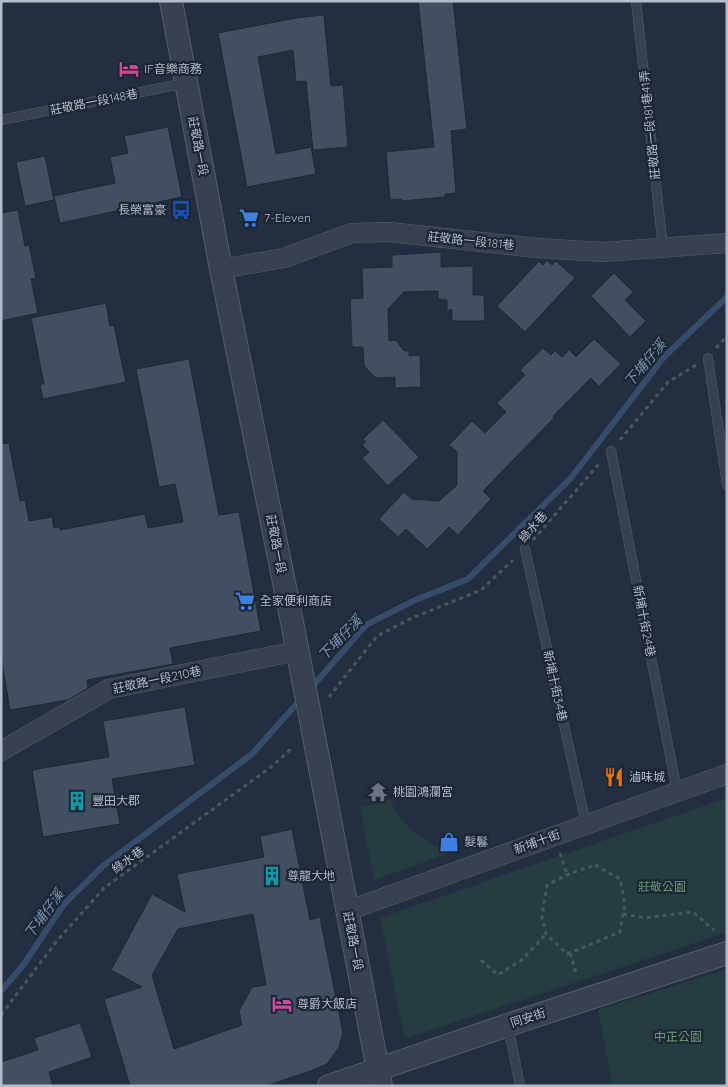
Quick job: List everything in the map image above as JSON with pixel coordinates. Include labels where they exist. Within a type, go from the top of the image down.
[{"type":"street","name":"莊敬路一段","points":[[171,1],[221,270],[380,1078]]},
{"type":"street","name":"莊敬路一段181巷","points":[[221,270],[284,258],[352,233],[389,232],[537,248],[603,252],[727,243]]},
{"type":"street","name":"莊敬路一段210巷","points":[[1,752],[109,689],[299,659]]},
{"type":"street","name":"新埔十街","points":[[347,911],[727,774]]},
{"type":"street","name":"同安街","points":[[329,1086],[380,1078],[508,1025],[727,953]]},
{"type":"lane","name":"莊敬路一段181巷41弄","points":[[636,1],[663,248]]},
{"type":"lane","name":"莊敬路一段148巷","points":[[1,120],[186,83]]},
{"type":"lane","points":[[708,358],[727,485]]},
{"type":"lane","name":"新埔十街24巷","points":[[610,451],[677,791]]},
{"type":"lane","name":"新埔十街34巷","points":[[525,549],[586,824]]},
{"type":"lane","points":[[508,1025],[520,1086]]},
{"type":"path","name":"綠水巷","points":[[329,697],[377,636],[410,619],[481,590],[525,549],[668,382],[708,358],[727,336]]},
{"type":"path","name":"綠水巷","points":[[1,1015],[56,942],[104,888],[271,767],[292,748]]},
{"type":"path","points":[[560,850],[567,874]]},
{"type":"path","points":[[595,865],[620,880],[625,904],[623,914],[620,932],[567,954],[546,934],[542,917],[547,885],[567,874],[595,865]]},
{"type":"path","points":[[623,914],[645,918],[693,912],[714,930]]},
{"type":"path","points":[[481,960],[498,975],[523,958],[546,934]]},
{"type":"path","points":[[570,952],[577,976]]},
{"type":"green space","name":"莊敬公園","points":[[727,798],[727,932],[405,1039],[380,918]]},
{"type":"green space","points":[[390,800],[401,818],[414,832],[447,854],[374,880],[360,807]]},
{"type":"green space","name":"中正公園","points":[[727,969],[727,1086],[613,1086],[598,1010]]},
{"type":"building","points":[[418,1],[453,1],[467,129],[451,131],[456,193],[445,194],[445,197],[402,201],[401,199],[390,200],[386,152],[434,147]]},
{"type":"building","points":[[324,15],[331,86],[343,85],[348,147],[313,150],[306,81],[296,82],[293,50],[258,57],[276,154],[311,147],[316,174],[247,187],[218,33],[296,18]]},
{"type":"building","points":[[168,127],[182,197],[60,223],[54,196],[115,183],[110,157],[128,153],[124,136]]},
{"type":"building","points":[[45,156],[54,200],[25,206],[16,162]]},
{"type":"building","points":[[18,210],[25,246],[29,245],[36,278],[31,279],[38,313],[1,321],[1,213]]},
{"type":"building","points":[[441,252],[441,267],[473,266],[473,295],[484,295],[485,321],[452,321],[452,310],[447,310],[447,300],[438,299],[438,291],[404,292],[388,309],[389,341],[396,340],[404,351],[409,351],[409,356],[420,355],[421,387],[395,388],[395,377],[376,378],[364,366],[363,347],[352,347],[350,299],[363,298],[362,268],[392,267],[392,255]]},
{"type":"building","points":[[547,260],[552,265],[556,261],[575,278],[525,332],[497,306],[539,261],[543,265]]},
{"type":"building","points":[[614,273],[633,292],[625,300],[646,321],[630,337],[591,296]]},
{"type":"building","points":[[106,303],[110,326],[114,325],[126,382],[43,399],[40,384],[44,384],[31,318]]},
{"type":"building","points":[[594,339],[621,364],[599,386],[591,378],[553,416],[554,418],[483,491],[491,499],[458,535],[449,527],[427,549],[406,529],[398,537],[379,519],[404,492],[412,499],[439,501],[457,485],[457,452],[449,445],[472,421],[485,433],[506,412],[497,403],[525,375],[520,370],[543,348],[551,355],[555,351],[562,357],[569,350],[576,357]]},
{"type":"building","points":[[189,359],[219,515],[239,512],[261,631],[170,648],[173,664],[87,680],[88,688],[68,700],[10,710],[1,657],[1,444],[9,443],[20,501],[25,500],[29,521],[52,517],[54,528],[60,527],[60,530],[145,514],[148,528],[183,522],[175,484],[159,487],[136,369]]},
{"type":"building","points":[[383,420],[419,457],[388,486],[362,458],[369,452],[362,445],[366,442],[363,439]]},
{"type":"building","points":[[185,707],[195,765],[112,779],[120,824],[43,837],[32,770],[109,757],[103,721]]},
{"type":"building","points":[[292,829],[310,920],[320,917],[343,1033],[339,1047],[327,1064],[266,1086],[130,1086],[104,999],[142,987],[111,970],[152,894],[185,912],[177,874],[264,857],[260,836]],"holes":[[[253,914],[266,985],[252,987],[239,1011],[242,1025],[174,1049],[152,975],[178,929]]]},
{"type":"building","points":[[80,1023],[92,1057],[49,1072],[53,1086],[1,1086],[1,1062],[38,1050],[34,1038]]},
{"type":"waterway","name":"下埔仔溪","points":[[310,689],[366,625],[413,601],[468,579],[571,478],[664,357],[727,297]]},
{"type":"waterway","name":"下埔仔溪","points":[[1,991],[24,964],[64,904],[103,866],[252,754],[301,699]]},
{"type":"place","name":"IF音樂商務","points":[[129,69]]},
{"type":"place","name":"長榮富豪","points":[[181,210]]},
{"type":"place","name":"7-Eleven","points":[[249,218]]},
{"type":"place","name":"全家便利商店","points":[[245,601]]},
{"type":"place","name":"滷味城","points":[[614,777]]},
{"type":"place","name":"桃園鴻瀾宮","points":[[378,792]]},
{"type":"place","name":"豐田大郡","points":[[77,801]]},
{"type":"place","name":"髮鬈","points":[[449,842]]},
{"type":"place","name":"尊龍大地","points":[[272,876]]},
{"type":"place","name":"尊爵大飯店","points":[[282,1004]]}]
